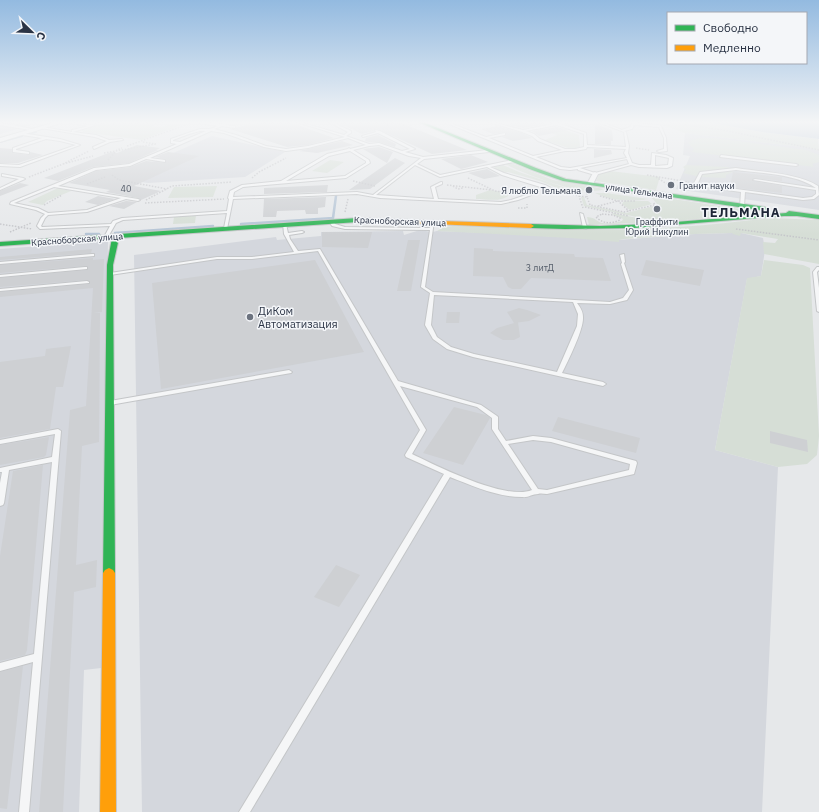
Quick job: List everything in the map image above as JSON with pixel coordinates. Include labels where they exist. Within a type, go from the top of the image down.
[{"type":"street","name":"улица Тельмана","points":[[513,161],[556,178],[589,188],[742,206],[819,217]]},
{"type":"street","points":[[589,188],[595,174]]},
{"type":"street","name":"Красноборская улица","points":[[0,244],[346,220],[432,226],[587,228],[660,225],[770,215],[801,214]]},
{"type":"street","points":[[108,812],[111,237]]},
{"type":"lane","points":[[0,165],[19,166],[36,160]]},
{"type":"lane","points":[[126,198],[87,211],[47,214],[12,204],[94,169],[126,166],[141,160]]},
{"type":"lane","points":[[282,182],[320,160]]},
{"type":"lane","points":[[226,228],[232,191],[242,186],[346,177],[368,163],[366,160]]},
{"type":"lane","points":[[373,196],[420,160]]},
{"type":"lane","points":[[540,160],[560,168],[577,169],[595,174],[631,164],[639,166],[670,167],[670,160]]},
{"type":"lane","points":[[577,169],[616,160]]},
{"type":"lane","points":[[629,160],[631,164]]},
{"type":"lane","points":[[652,160],[653,166]]},
{"type":"lane","points":[[754,160],[796,165]]},
{"type":"lane","points":[[415,164],[440,176],[513,161]]},
{"type":"lane","points":[[762,173],[764,161]]},
{"type":"lane","points":[[488,167],[502,173],[535,182],[551,190],[542,192]]},
{"type":"lane","points":[[736,169],[796,178],[817,186],[818,189],[816,196],[809,199],[743,192],[696,184],[699,174],[736,169]]},
{"type":"lane","points":[[3,175],[23,179]]},
{"type":"lane","points":[[0,189],[23,179]]},
{"type":"lane","points":[[755,180],[818,189]]},
{"type":"lane","points":[[436,200],[433,187],[441,182]]},
{"type":"lane","points":[[54,186],[138,200]]},
{"type":"lane","points":[[742,206],[743,192]]},
{"type":"lane","points":[[230,198],[350,193],[373,196],[501,203],[511,202],[531,195]]},
{"type":"lane","points":[[47,214],[39,226],[41,228],[112,225],[118,220],[122,219],[228,212]]},
{"type":"lane","points":[[581,214],[587,228]]},
{"type":"lane","points":[[331,221],[333,225],[345,228],[432,226],[423,287],[432,293],[610,303],[625,299],[631,290],[622,255]]},
{"type":"lane","points":[[284,224],[286,234],[296,252]]},
{"type":"lane","points":[[111,237],[112,225]]},
{"type":"lane","points":[[286,234],[302,232]]},
{"type":"lane","points":[[110,274],[217,258],[252,258],[319,250],[423,430],[408,454],[448,474],[497,491],[525,495],[536,491],[547,492],[632,472],[634,463],[551,440],[533,438],[505,443]]},
{"type":"lane","points":[[0,263],[92,255]]},
{"type":"lane","points":[[0,276],[85,268]]},
{"type":"lane","points":[[819,268],[815,272],[819,311]]},
{"type":"lane","points":[[0,290],[87,282]]},
{"type":"lane","points":[[432,293],[428,326],[435,338],[449,348],[473,356],[603,384]]},
{"type":"lane","points":[[559,374],[582,319],[580,308],[575,302]]},
{"type":"lane","points":[[109,404],[289,372]]},
{"type":"lane","points":[[397,383],[479,406],[495,417],[495,429],[536,491]]},
{"type":"lane","points":[[0,442],[58,431],[24,812]]},
{"type":"lane","points":[[0,503],[3,470],[56,459]]},
{"type":"lane","points":[[244,812],[448,474]]},
{"type":"lane","points":[[0,667],[38,657]]},
{"type":"path","points":[[63,164],[71,160]]},
{"type":"path","points":[[23,179],[78,160]]},
{"type":"path","points":[[246,180],[252,178],[262,170],[276,165],[283,160]]},
{"type":"path","points":[[456,173],[494,191]]},
{"type":"path","points":[[37,210],[48,202],[75,189],[113,175],[119,180],[168,189]]},
{"type":"path","points":[[654,176],[668,185]]},
{"type":"path","points":[[662,177],[696,184]]},
{"type":"path","points":[[671,184],[673,179]]},
{"type":"path","points":[[230,198],[144,202],[172,186],[234,182]]},
{"type":"path","points":[[441,182],[458,189],[466,188],[531,195]]},
{"type":"path","points":[[357,183],[381,186]]},
{"type":"path","points":[[477,189],[486,187]]},
{"type":"path","points":[[589,188],[586,193],[590,205],[621,212],[655,205],[651,200]]},
{"type":"path","points":[[556,191],[587,197]]},
{"type":"path","points":[[346,220],[345,210],[350,193]]},
{"type":"path","points":[[596,194],[618,201],[629,211]]},
{"type":"path","points":[[580,196],[587,228]]},
{"type":"path","points":[[596,206],[618,201],[638,201]]},
{"type":"path","points":[[582,206],[633,217]]},
{"type":"path","points":[[8,233],[43,218]]},
{"type":"path","points":[[0,224],[32,229],[41,228]]},
{"type":"path","points":[[733,229],[819,240]]},
{"type":"shaded area","points":[[157,160],[272,160],[245,177],[148,183],[116,178]]},
{"type":"shaded area","points":[[330,160],[344,162],[327,173],[312,171]]},
{"type":"shaded area","points":[[688,160],[819,160],[819,210],[676,189]]},
{"type":"shaded area","points":[[756,160],[819,160],[819,162],[812,164],[814,167]]},
{"type":"shaded area","points":[[511,163],[553,180],[604,189],[595,191],[583,190],[554,184],[505,164]]},
{"type":"shaded area","points":[[503,165],[566,188],[559,189],[540,181],[508,172],[504,173],[494,169],[495,167]]},
{"type":"shaded area","points":[[686,165],[727,167],[733,172],[726,175],[726,178],[700,177],[683,173],[686,170],[683,167]]},
{"type":"shaded area","points":[[610,171],[660,177],[656,190],[596,181],[599,174]]},
{"type":"shaded area","points":[[217,186],[213,197],[168,198],[174,187]]},
{"type":"shaded area","points":[[58,188],[71,191],[47,201],[43,205],[28,202]]},
{"type":"shaded area","points":[[490,190],[511,193],[500,199],[476,199],[476,195]]},
{"type":"shaded area","points":[[606,190],[739,209],[748,212],[745,215],[661,222],[584,206],[581,197],[584,197],[587,205],[626,213],[658,205],[651,197]]},
{"type":"shaded area","points":[[595,193],[606,193],[648,199],[621,200],[608,198]]},
{"type":"shaded area","points":[[624,201],[648,201],[652,204],[630,210],[622,204]]},
{"type":"shaded area","points":[[612,214],[656,222],[589,225],[587,217],[593,218],[602,223],[622,221],[623,219]]},
{"type":"shaded area","points":[[196,215],[195,223],[173,224],[174,217]]},
{"type":"shaded area","points":[[771,218],[819,220],[819,264],[764,254],[763,242],[775,243],[778,239],[741,233],[740,236],[732,233],[695,234],[624,239],[619,240],[619,242],[437,231],[444,227],[453,226],[622,230],[707,225]]},
{"type":"shaded area","points":[[420,230],[432,232],[491,233],[618,240],[695,234],[733,233],[741,233],[763,238],[765,250],[761,276],[747,279],[715,450],[778,467],[762,812],[142,812],[134,255],[276,237],[277,240],[321,236],[321,232],[403,231],[404,235]]},
{"type":"shaded area","points":[[108,241],[101,668],[84,670],[79,812],[0,812],[0,249]]},
{"type":"shaded area","points":[[764,260],[803,265],[810,268],[819,436],[817,455],[807,464],[778,467],[715,450],[747,278],[761,276]]},
{"type":"building","points":[[0,160],[28,160],[18,163],[0,163]]},
{"type":"building","points":[[91,160],[136,160],[129,163],[93,167],[58,181],[44,178]]},
{"type":"building","points":[[166,160],[191,160],[134,186],[161,191],[141,200],[138,198],[106,192],[110,190],[69,183],[96,171],[130,167],[146,161],[166,163]]},
{"type":"building","points":[[382,160],[389,160],[387,163]]},
{"type":"building","points":[[392,160],[399,160],[405,163],[370,189],[349,190]]},
{"type":"building","points":[[443,160],[483,160],[488,162],[461,169]]},
{"type":"building","points":[[487,169],[500,176],[484,179],[468,173]]},
{"type":"building","points":[[733,172],[782,177],[782,181],[755,178],[752,180],[782,186],[782,193],[730,187]]},
{"type":"building","points":[[20,183],[29,185],[0,196],[0,191]]},
{"type":"building","points":[[328,185],[327,192],[264,194],[264,188]]},
{"type":"building","points":[[98,196],[115,199],[98,205],[85,202]]},
{"type":"building","points":[[326,197],[325,207],[318,208],[318,214],[306,214],[305,210],[277,211],[276,217],[263,217],[264,199]]},
{"type":"building","points":[[126,201],[137,202],[124,209],[109,206]]},
{"type":"building","points":[[322,232],[372,232],[368,248],[322,247]]},
{"type":"building","points":[[408,240],[420,240],[411,291],[397,291]]},
{"type":"building","points":[[474,248],[493,249],[493,251],[574,254],[575,257],[603,258],[611,281],[531,278],[521,289],[512,289],[508,287],[503,277],[473,276]]},
{"type":"building","points":[[92,249],[91,253],[0,260],[0,257]]},
{"type":"building","points":[[93,258],[93,260],[104,259],[102,312],[94,313],[100,313],[99,442],[82,446],[76,565],[97,560],[96,587],[74,592],[63,812],[39,812],[70,410],[86,406],[93,288],[0,297],[0,292],[90,283],[87,280],[0,287],[0,278],[87,270],[88,266],[0,273],[0,265]]},
{"type":"building","name":"ДиКом Автоматизация","points":[[315,260],[364,352],[161,389],[152,283]]},
{"type":"building","points":[[646,260],[704,270],[700,286],[641,275]]},
{"type":"building","points":[[519,308],[541,315],[529,321],[514,323],[507,312]]},
{"type":"building","points":[[447,312],[460,312],[459,323],[446,323]]},
{"type":"building","points":[[518,322],[520,337],[514,340],[503,340],[490,333],[497,328]]},
{"type":"building","points":[[71,346],[63,387],[56,387],[50,429],[0,438],[0,362],[45,356],[46,349]]},
{"type":"building","points":[[454,407],[486,415],[490,418],[463,465],[423,453]]},
{"type":"building","points":[[558,417],[640,438],[636,453],[552,431]]},
{"type":"building","points":[[770,431],[807,440],[808,452],[770,443]]},
{"type":"building","points":[[49,437],[46,455],[44,457],[0,465],[0,445]]},
{"type":"building","points":[[43,465],[27,650],[25,655],[0,661],[0,556],[13,471]]},
{"type":"building","points":[[336,565],[360,575],[339,607],[314,597]]},
{"type":"building","points":[[23,666],[7,809],[0,808],[0,672]]},
{"type":"waterway","points":[[241,224],[333,218],[336,196]]},
{"type":"waterway","points":[[115,233],[213,226]]},
{"type":"waterway","points":[[86,234],[99,234]]},
{"type":"traffic: fast","points":[[512,160],[565,180],[765,209]]},
{"type":"traffic: fast","points":[[789,213],[819,217]]},
{"type":"traffic: fast","points":[[531,226],[651,226],[801,214]]},
{"type":"traffic: fast","points":[[0,244],[358,220],[411,222]]},
{"type":"traffic: fast","points":[[109,573],[110,265],[116,236]]},
{"type":"traffic: slow","points":[[411,222],[531,226]]},
{"type":"traffic: slow","points":[[108,812],[109,573]]},
{"type":"place","name":"Гранит науки","points":[[671,185]]},
{"type":"place","name":"Я люблю Тельмана","points":[[589,190]]},
{"type":"place","name":"Граффити Юрий Никулин","points":[[657,209]]},
{"type":"place","name":"ДиКом Автоматизация","points":[[250,317]]},
{"type":"district","name":"ТЕЛЬМАНА","points":[[741,212]]}]
